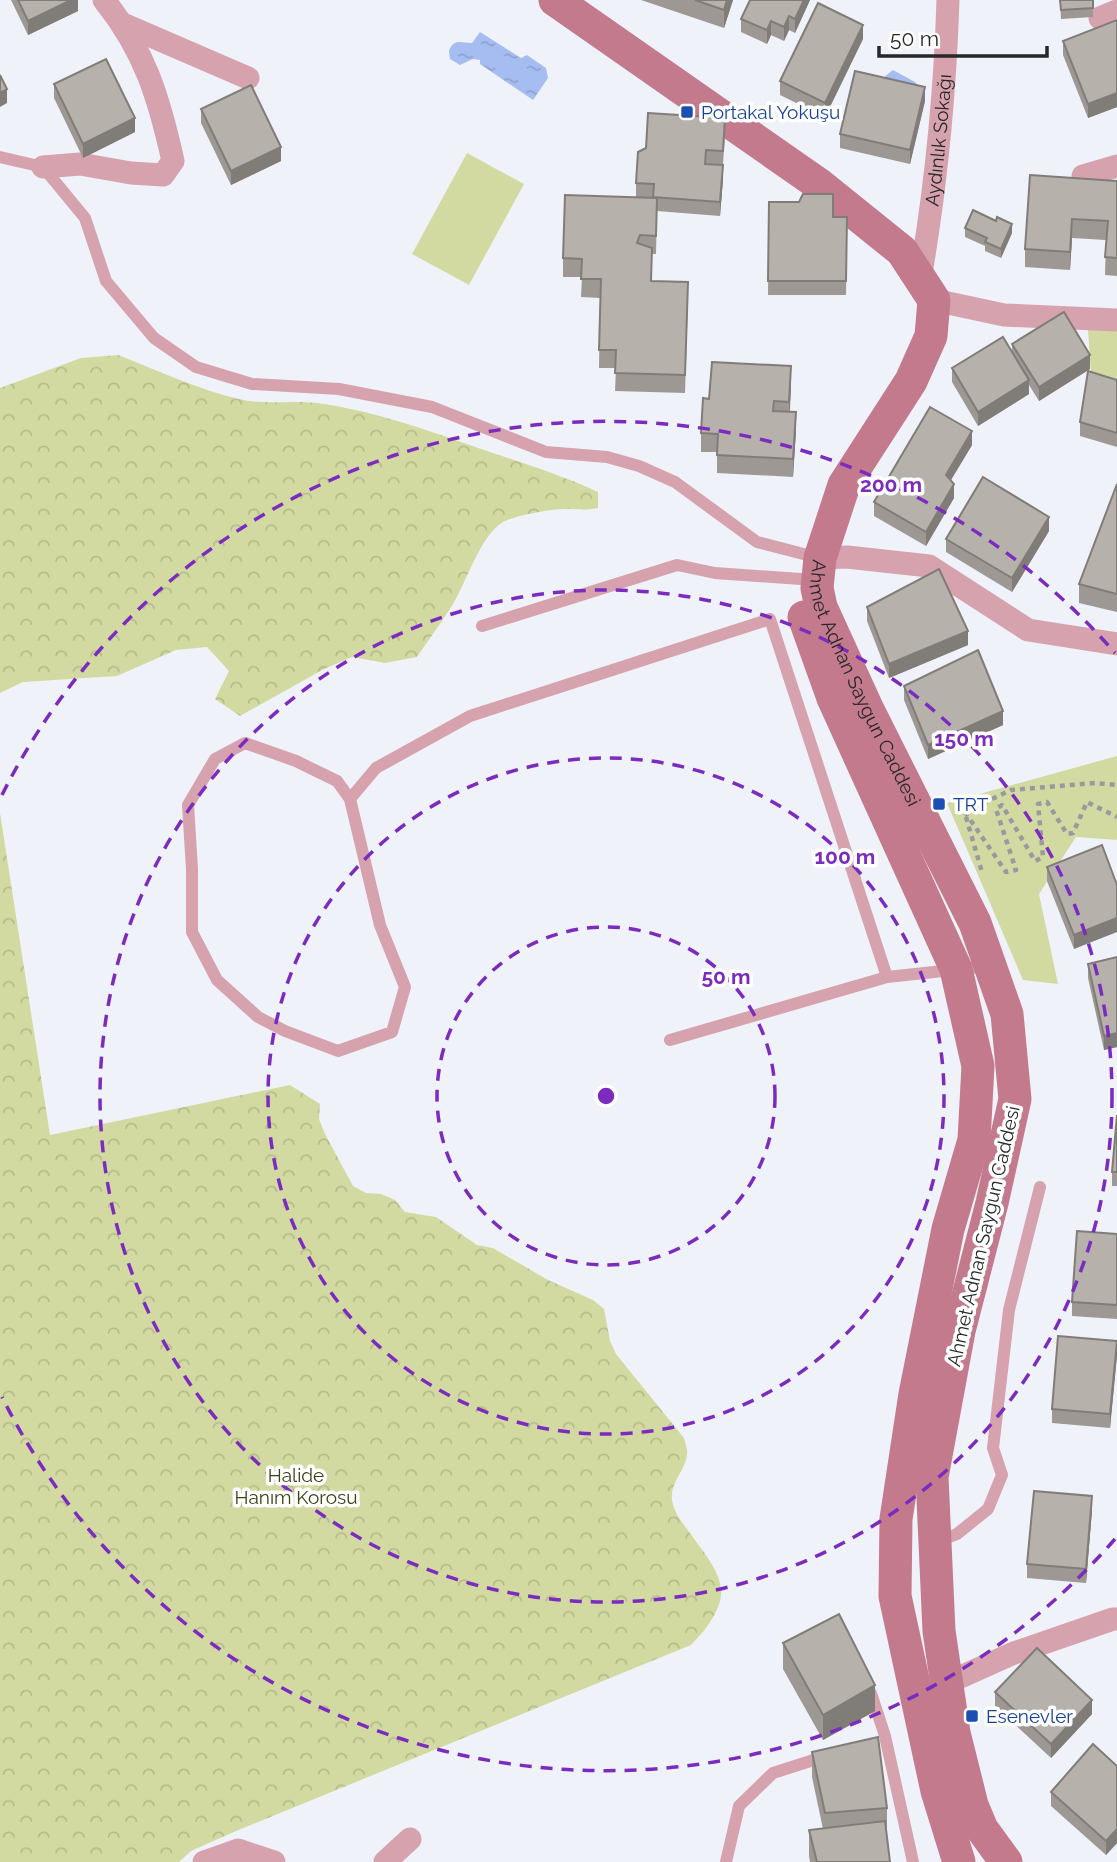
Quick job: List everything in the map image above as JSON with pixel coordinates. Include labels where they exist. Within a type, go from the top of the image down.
[{"type":"main road","points":[[555,0],[820,185],[902,251],[927,290]]},
{"type":"main road","name":"Ahmet Adnan Saygun Caddesi","points":[[927,290],[931,336],[911,381],[854,437],[821,494],[800,607],[833,698],[956,970],[978,1066],[974,1140],[948,1229],[915,1394],[896,1519],[895,1596],[931,1769],[959,1862]]},
{"type":"main road","name":"Ahmet Adnan Saygun Caddesi","points":[[808,563],[821,607],[868,710],[975,923],[1007,1014],[1015,1099],[959,1331],[932,1477],[939,1631],[954,1733],[972,1804],[995,1860]]},
{"type":"street","points":[[43,167],[80,164],[131,173],[163,175],[173,161],[155,87],[123,24],[104,0]]},
{"type":"street","name":"Aydınlık Sokağı","points":[[927,290],[928,229],[940,127],[948,0]]},
{"type":"street","points":[[123,24],[248,78]]},
{"type":"street","points":[[1083,176],[1117,166]]},
{"type":"street","points":[[927,290],[1004,315],[1117,320]]},
{"type":"street","points":[[808,563],[847,556],[929,566],[1028,630],[1117,644]]},
{"type":"street","points":[[947,1682],[1014,1653],[1117,1619]]},
{"type":"street","points":[[385,1862],[410,1839]]},
{"type":"street","points":[[204,1862],[238,1850],[274,1862]]},
{"type":"lane","points":[[0,157],[43,167],[85,218],[106,281],[154,338],[196,367],[252,384],[339,388],[432,407],[546,452],[607,457],[639,466],[675,482],[757,542],[808,563]]},
{"type":"lane","points":[[482,626],[677,565],[715,573],[808,563]]},
{"type":"lane","points":[[350,799],[376,768],[470,716],[770,619],[887,977]]},
{"type":"lane","points":[[245,743],[296,761],[338,781],[350,799],[380,925],[405,987],[391,1032],[338,1051],[285,1031],[258,1017],[217,980],[192,932],[188,805],[215,759],[245,743]]},
{"type":"lane","points":[[670,1040],[887,977],[990,966]]},
{"type":"lane","points":[[935,1543],[957,1534],[988,1510],[1002,1475],[993,1448],[1009,1310],[1041,1187]]},
{"type":"lane","points":[[869,1685],[879,1738],[913,1862]]},
{"type":"lane","points":[[726,1862],[739,1806],[773,1773],[835,1753]]},
{"type":"path","points":[[965,812],[1011,790],[1096,783],[1117,785]]},
{"type":"path","points":[[965,812],[1006,872],[1016,870],[996,809],[1002,806],[1035,862],[1043,858],[1038,804],[1047,802],[1067,834],[1073,833],[1087,802],[1117,817]]},
{"type":"path","points":[[965,812],[983,874]]},
{"type":"green space","points":[[467,153],[524,184],[469,285],[412,254]]},
{"type":"green space","points":[[1088,330],[1117,330],[1117,382],[1091,373]]},
{"type":"green space","points":[[118,355],[193,385],[239,399],[324,404],[410,425],[585,486],[598,492],[598,508],[560,509],[503,522],[487,537],[453,604],[417,657],[385,663],[352,657],[324,669],[240,716],[215,699],[229,671],[207,647],[176,650],[117,676],[23,682],[0,693],[0,388],[81,358]]},
{"type":"green space","points":[[1117,756],[1117,840],[1076,837],[1039,894],[1058,984],[1023,980],[947,803]]},
{"type":"green space","name":"Halide Hanım Korosu","points":[[0,813],[50,1135],[290,1085],[320,1104],[319,1119],[325,1134],[353,1186],[366,1193],[381,1194],[395,1200],[405,1212],[436,1217],[477,1245],[493,1248],[548,1280],[593,1300],[604,1309],[610,1341],[616,1354],[684,1438],[687,1448],[686,1460],[673,1487],[673,1505],[713,1567],[721,1589],[716,1612],[691,1645],[236,1831],[191,1851],[179,1862],[0,1862]]},
{"type":"water","points":[[480,32],[521,58],[527,55],[546,68],[548,78],[533,100],[480,64],[480,60],[473,59],[460,65],[450,59],[449,51],[453,44],[472,43]]},
{"type":"water","points":[[893,70],[915,82],[920,88],[883,78]]},
{"type":"building","points":[[18,0],[71,0],[28,21]]},
{"type":"building","points":[[695,0],[727,0],[724,10]]},
{"type":"building","points":[[750,0],[804,0],[795,19],[789,16],[784,27],[771,21],[767,30],[741,19]]},
{"type":"building","points":[[1060,0],[1093,0],[1093,8],[1061,10]]},
{"type":"building","points":[[818,3],[863,25],[825,103],[780,81]]},
{"type":"building","points":[[1117,20],[1117,93],[1088,104],[1063,41]]},
{"type":"building","points":[[106,59],[135,118],[83,144],[54,84]]},
{"type":"building","points":[[855,71],[925,87],[910,150],[840,134]]},
{"type":"building","points":[[0,75],[7,89],[0,93]]},
{"type":"building","points":[[251,85],[281,147],[231,171],[201,109]]},
{"type":"building","points":[[648,113],[725,118],[723,151],[706,150],[705,164],[723,165],[720,202],[653,197],[654,184],[636,183],[638,152],[646,148]]},
{"type":"building","points":[[1030,175],[1117,181],[1117,258],[1105,257],[1108,221],[1072,219],[1070,252],[1025,249]]},
{"type":"building","points":[[803,194],[833,194],[833,217],[847,217],[846,281],[768,281],[769,202],[799,202]]},
{"type":"building","points":[[565,195],[657,198],[656,236],[640,235],[637,243],[652,248],[651,281],[688,282],[685,375],[615,373],[616,350],[599,350],[601,279],[581,279],[582,259],[563,258]]},
{"type":"building","points":[[973,210],[996,221],[997,217],[1012,224],[1001,249],[985,242],[987,238],[965,228]]},
{"type":"building","points":[[1064,312],[1090,355],[1039,387],[1012,344]]},
{"type":"building","points":[[1003,337],[1029,380],[978,412],[952,368]]},
{"type":"building","points":[[712,362],[791,366],[789,402],[774,401],[773,411],[796,412],[793,459],[717,455],[718,434],[701,433],[703,398],[709,399]]},
{"type":"building","points":[[1088,371],[1117,380],[1117,433],[1080,422]]},
{"type":"building","points":[[930,407],[972,431],[946,475],[954,484],[926,532],[874,502]]},
{"type":"building","points":[[983,477],[1049,517],[1012,578],[946,539]]},
{"type":"building","points":[[1117,484],[1117,594],[1079,584]]},
{"type":"building","points":[[939,569],[968,631],[889,664],[867,607]]},
{"type":"building","points":[[978,650],[1003,711],[928,745],[904,686]]},
{"type":"building","points":[[1102,845],[1117,885],[1117,918],[1074,935],[1047,867]]},
{"type":"building","points":[[1117,957],[1117,1033],[1104,1036],[1088,964]]},
{"type":"building","points":[[1117,1115],[1117,1172],[1112,1172]]},
{"type":"building","points":[[1077,1231],[1117,1234],[1117,1305],[1072,1302]]},
{"type":"building","points":[[1058,1336],[1117,1341],[1110,1414],[1052,1409]]},
{"type":"building","points":[[1034,1491],[1092,1496],[1086,1569],[1027,1564]]},
{"type":"building","points":[[839,1614],[875,1685],[823,1715],[783,1643]]},
{"type":"building","points":[[1037,1648],[1092,1700],[1051,1744],[995,1692]]},
{"type":"building","points":[[878,1737],[887,1808],[825,1813],[812,1752]]},
{"type":"building","points":[[1093,1744],[1117,1766],[1117,1829],[1106,1841],[1051,1792]]},
{"type":"building","points":[[885,1821],[890,1862],[817,1862],[809,1830]]},
{"type":"place","name":"Portakal Yokuşu","points":[[687,112]]},
{"type":"place","name":"TRT","points":[[939,804]]},
{"type":"place","name":"Esenevler","points":[[972,1716]]}]
